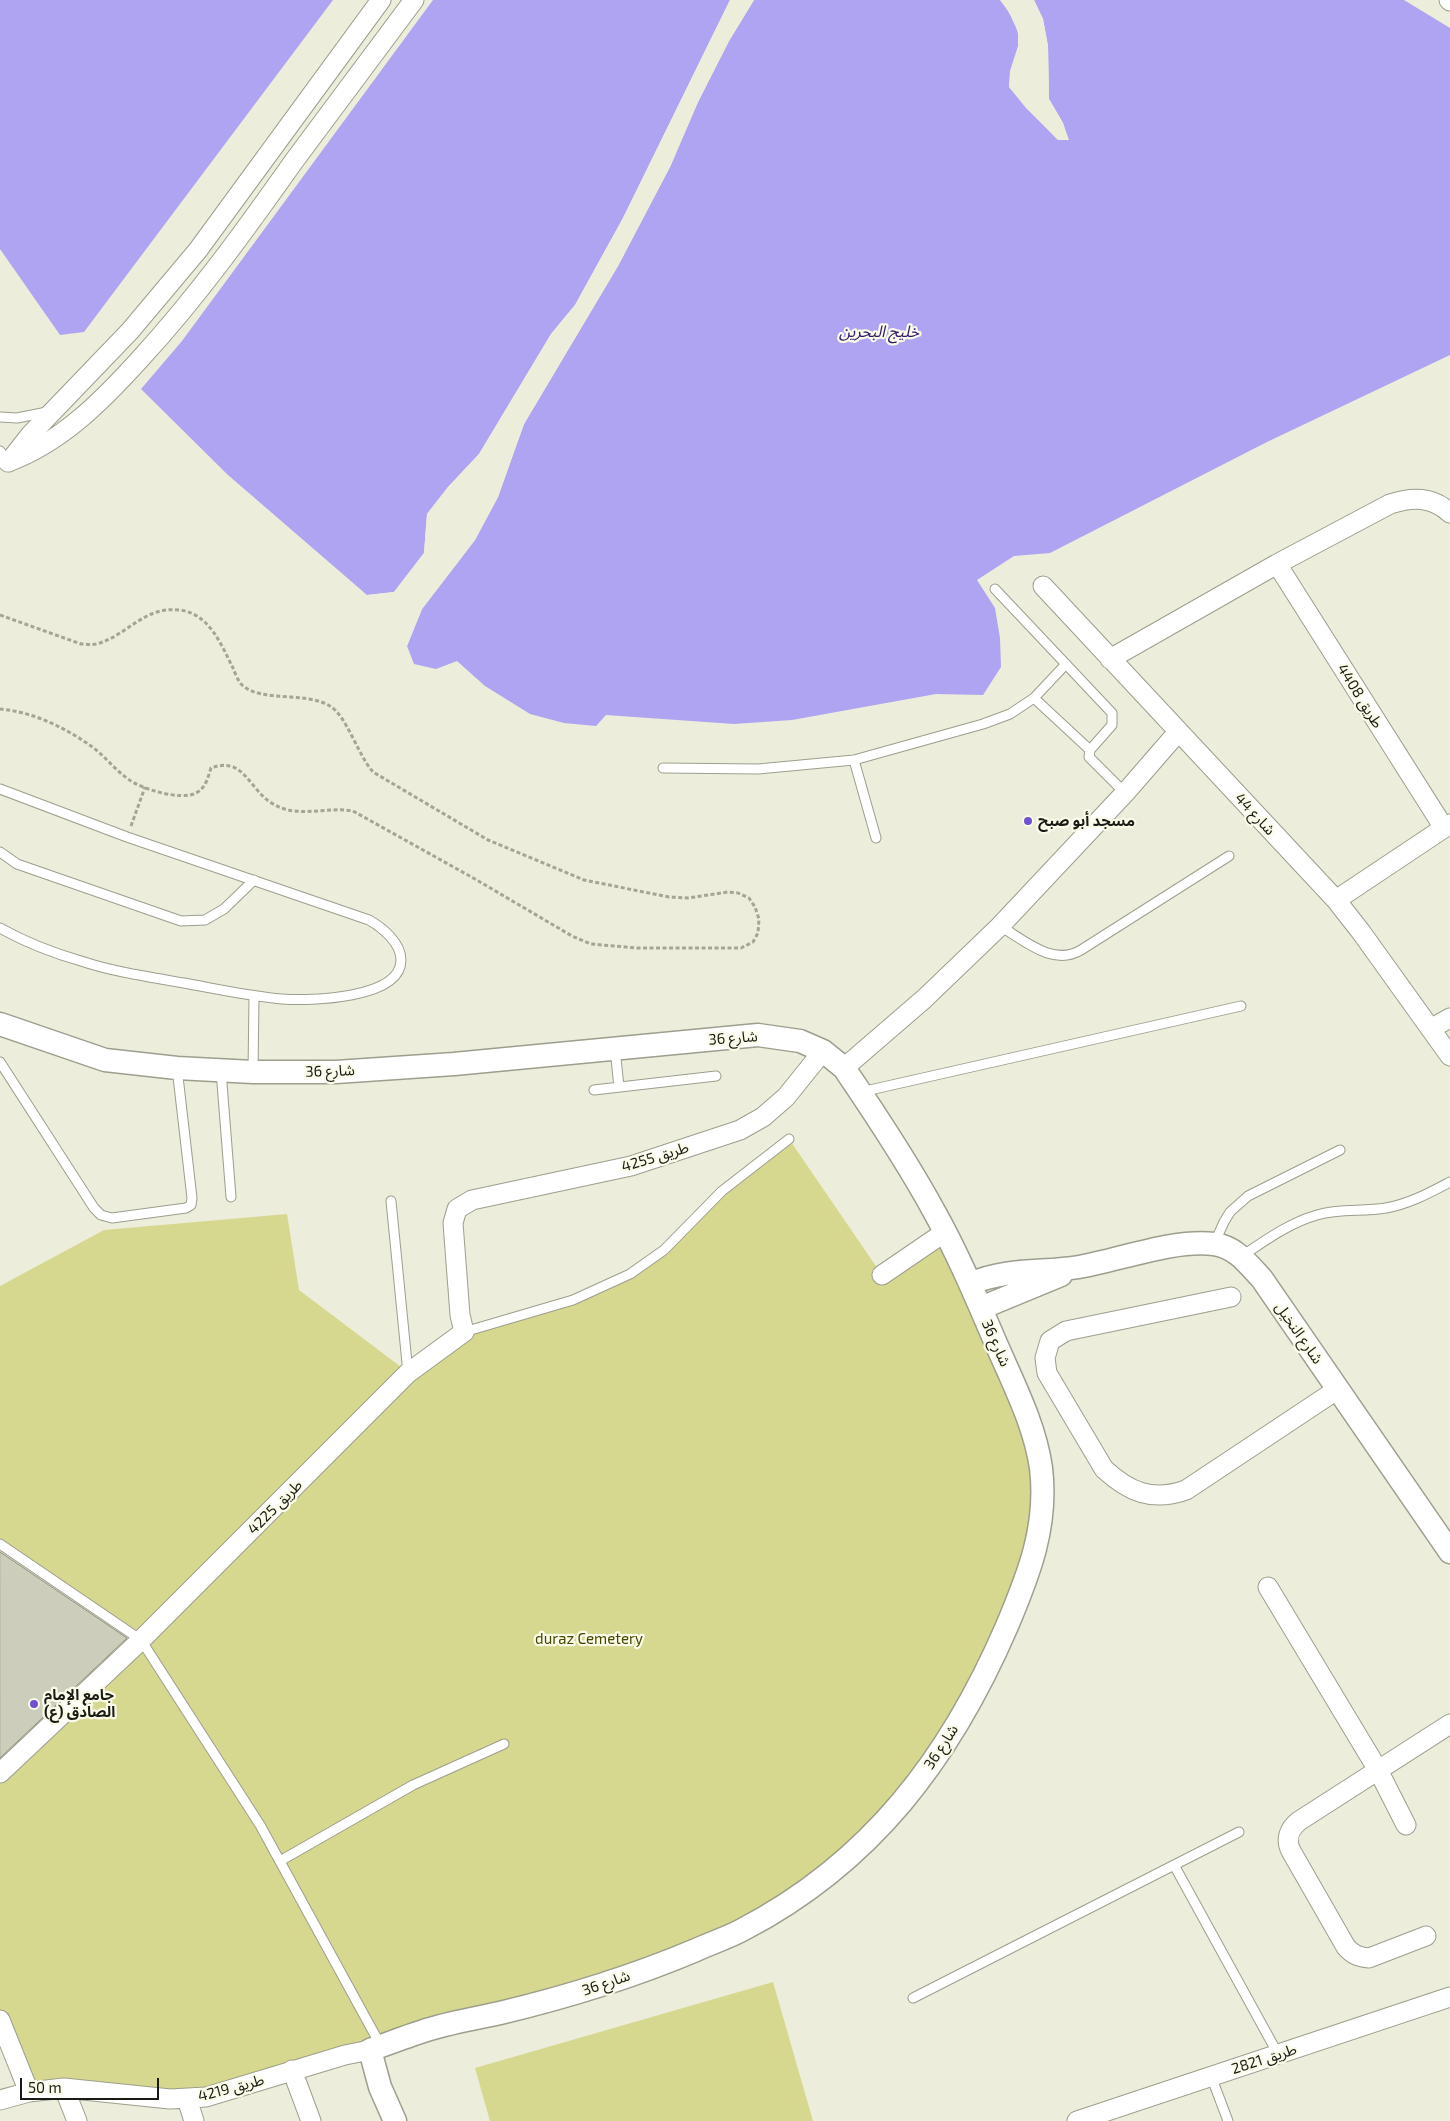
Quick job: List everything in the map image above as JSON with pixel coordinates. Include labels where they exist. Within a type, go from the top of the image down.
[{"type":"street","points":[[3,461],[17,450],[130,331],[198,250],[381,0]]},
{"type":"street","points":[[3,461],[42,447],[81,417],[104,397],[186,306],[414,0]]},
{"type":"street","points":[[1110,659],[1276,564],[1390,504],[1408,499],[1426,499],[1443,507],[1450,514]]},
{"type":"street","name":"طريق 4408","points":[[1276,564],[1447,826],[1336,900]]},
{"type":"street","name":"شارع 44","points":[[1042,586],[1336,900],[1362,932],[1432,1028],[1450,1056]]},
{"type":"street","points":[[844,1068],[924,1000],[1000,926],[1125,793],[1178,732]]},
{"type":"street","points":[[1432,1028],[1450,1018]]},
{"type":"street","name":"شارع 36","points":[[0,1024],[105,1060],[177,1068],[253,1072],[336,1072],[454,1064],[758,1035],[800,1041],[823,1051],[844,1068],[861,1092],[934,1212],[970,1284],[1029,1418],[1040,1464],[1043,1492],[1036,1552],[1021,1593],[987,1672],[952,1733],[914,1788],[866,1842],[811,1888],[741,1931],[665,1963],[584,1991],[428,2029],[376,2048]]},
{"type":"street","name":"طريق 4255","points":[[464,1332],[460,1315],[453,1223],[456,1209],[472,1200],[632,1166],[740,1130],[763,1117],[786,1097],[823,1051]]},
{"type":"street","points":[[882,1276],[944,1232]]},
{"type":"street","name":"شارع النخيل","points":[[970,1284],[989,1276],[1008,1272],[1078,1267],[1164,1248],[1192,1244],[1214,1244],[1230,1248],[1241,1256],[1262,1279],[1450,1552]]},
{"type":"street","name":"شارع النخيل","points":[[981,1308],[1078,1267]]},
{"type":"street","points":[[1231,1297],[1066,1330],[1050,1341],[1045,1358],[1047,1373],[1104,1469],[1117,1481],[1131,1490],[1147,1494],[1161,1495],[1186,1490],[1338,1389]]},
{"type":"street","name":"طريق 4225","points":[[0,1773],[141,1640],[408,1373],[464,1332]]},
{"type":"street","points":[[1268,1587],[1378,1770],[1406,1825]]},
{"type":"street","points":[[1426,1936],[1369,1958],[1360,1958],[1352,1954],[1346,1947],[1288,1845],[1288,1834],[1294,1824],[1450,1724]]},
{"type":"street","name":"طريق 2821","points":[[1077,2121],[1450,1996]]},
{"type":"street","points":[[0,2020],[29,2092]]},
{"type":"street","points":[[376,2048],[380,2087],[394,2121]]},
{"type":"street","name":"طريق 4219","points":[[0,2100],[29,2092],[64,2088],[187,2100],[224,2093],[292,2070],[376,2048]]},
{"type":"street","points":[[292,2070],[311,2121]]},
{"type":"street","points":[[64,2088],[77,2121]]},
{"type":"street","points":[[187,2100],[194,2121]]},
{"type":"lane","points":[[0,417],[17,418],[38,415],[57,408]]},
{"type":"lane","points":[[996,588],[1109,710],[1113,717],[1112,725],[1090,750]]},
{"type":"lane","points":[[663,768],[758,769],[854,760],[997,720],[1034,698],[1066,664]]},
{"type":"lane","points":[[1034,698],[1090,750],[1091,760],[1125,793]]},
{"type":"lane","points":[[854,760],[876,838]]},
{"type":"lane","points":[[0,789],[127,837],[369,920],[380,926],[396,945],[401,956],[401,966],[394,979],[377,989],[313,998],[284,999],[254,996],[110,969],[44,948],[0,928]]},
{"type":"lane","points":[[0,852],[17,864],[181,922],[205,920],[224,909],[254,880]]},
{"type":"lane","points":[[1000,926],[1049,954],[1068,956],[1081,950],[1229,856]]},
{"type":"lane","points":[[253,1072],[254,996]]},
{"type":"lane","points":[[861,1092],[1240,1006]]},
{"type":"lane","points":[[615,1049],[619,1087]]},
{"type":"lane","points":[[0,1062],[94,1208],[101,1215],[112,1218],[186,1208],[191,1205],[192,1198],[177,1068]]},
{"type":"lane","points":[[221,1071],[231,1197]]},
{"type":"lane","points":[[594,1090],[716,1076]]},
{"type":"lane","points":[[464,1332],[573,1300],[630,1274],[664,1250],[722,1191],[789,1139]]},
{"type":"lane","points":[[1214,1244],[1224,1222],[1239,1203],[1248,1196],[1340,1150]]},
{"type":"lane","points":[[1241,1256],[1284,1229],[1317,1215],[1334,1211],[1368,1210],[1401,1205],[1450,1182]]},
{"type":"lane","points":[[391,1201],[408,1373]]},
{"type":"lane","points":[[0,1544],[141,1640],[221,1762],[280,1861],[376,2048]]},
{"type":"lane","points":[[280,1861],[413,1785],[504,1744]]},
{"type":"lane","points":[[913,1998],[1239,1832]]},
{"type":"lane","points":[[1174,1865],[1278,2054]]},
{"type":"lane","points":[[1211,2076],[1228,2121]]},
{"type":"path","points":[[0,615],[81,644],[95,644],[108,639],[134,622],[155,612],[178,610],[195,614],[211,628],[241,684],[251,690],[264,694],[318,701],[331,706],[341,717],[364,763],[373,772],[488,840],[584,880],[669,897],[688,898],[728,892],[738,893],[749,898],[755,907],[759,919],[758,933],[753,942],[740,948],[637,948],[591,944],[572,936],[353,810],[339,808],[296,813],[269,802],[242,773],[232,766],[221,764],[212,768],[204,787],[196,793],[180,797],[145,787],[129,780],[92,746],[60,728],[34,715],[0,709]]},
{"type":"path","points":[[127,837],[145,787]]},
{"type":"green space","name":"duraz Cemetery","points":[[789,1139],[882,1275],[945,1232],[970,1284],[1043,1492],[1021,1593],[915,1788],[741,1931],[292,2070],[187,2099],[29,2092],[0,2024],[0,1773],[141,1640],[0,1546],[0,1286],[104,1230],[287,1214],[299,1290],[409,1373],[464,1332],[537,1311],[630,1274]]},
{"type":"green space","points":[[773,1982],[813,2121],[490,2121],[475,2068]]},
{"type":"water","points":[[0,0],[333,0],[84,332],[60,335],[0,249]]},
{"type":"water","points":[[433,0],[730,0],[623,218],[575,305],[551,334],[479,454],[448,487],[427,514],[424,553],[394,592],[367,595],[228,475],[141,389],[182,341]]},
{"type":"water","name":"خليج البحرين","points":[[754,0],[1000,0],[1017,29],[1019,42],[1011,71],[1009,87],[1058,140],[1068,140],[1063,123],[1049,99],[1048,46],[1043,19],[1034,0],[1404,0],[1450,28],[1450,355],[1267,442],[1050,553],[1014,556],[977,580],[995,608],[1000,638],[1001,667],[983,695],[936,694],[792,720],[734,724],[606,715],[596,726],[564,723],[530,714],[485,686],[457,661],[436,669],[414,664],[407,646],[422,609],[475,540],[498,497],[524,424],[618,266],[670,167],[698,102],[729,41]]},
{"type":"pier","points":[[730,0],[733,0],[625,219],[578,306],[553,335],[481,455],[450,488],[430,515],[426,554],[396,594],[369,597],[367,595],[394,592],[424,553],[427,514],[448,487],[479,454],[551,334],[575,305],[623,218]]},
{"type":"pier","points":[[751,0],[754,0],[729,41],[698,102],[670,167],[618,266],[524,424],[498,497],[475,540],[422,609],[407,646],[405,643],[420,608],[473,539],[496,496],[522,423],[599,296],[668,166],[696,101],[727,40]]},
{"type":"pier","points":[[1000,0],[1004,0],[1011,9],[1020,32],[1021,47],[1012,71],[1011,86],[1047,126],[1059,137],[1065,137],[1061,124],[1047,99],[1046,46],[1040,20],[1032,0],[1034,0],[1043,19],[1048,46],[1049,99],[1063,123],[1069,140],[1058,140],[1026,108],[1009,87],[1010,71],[1018,46],[1018,32],[1008,10]]},
{"type":"building","name":"جامع الإمام الصادق (ع)","points":[[0,1552],[127,1638],[0,1758]]},
{"type":"place","name":"مسجد أبو صبح","points":[[1028,821]]},
{"type":"place","name":"جامع الإمام الصادق (ع)","points":[[34,1704]]}]
